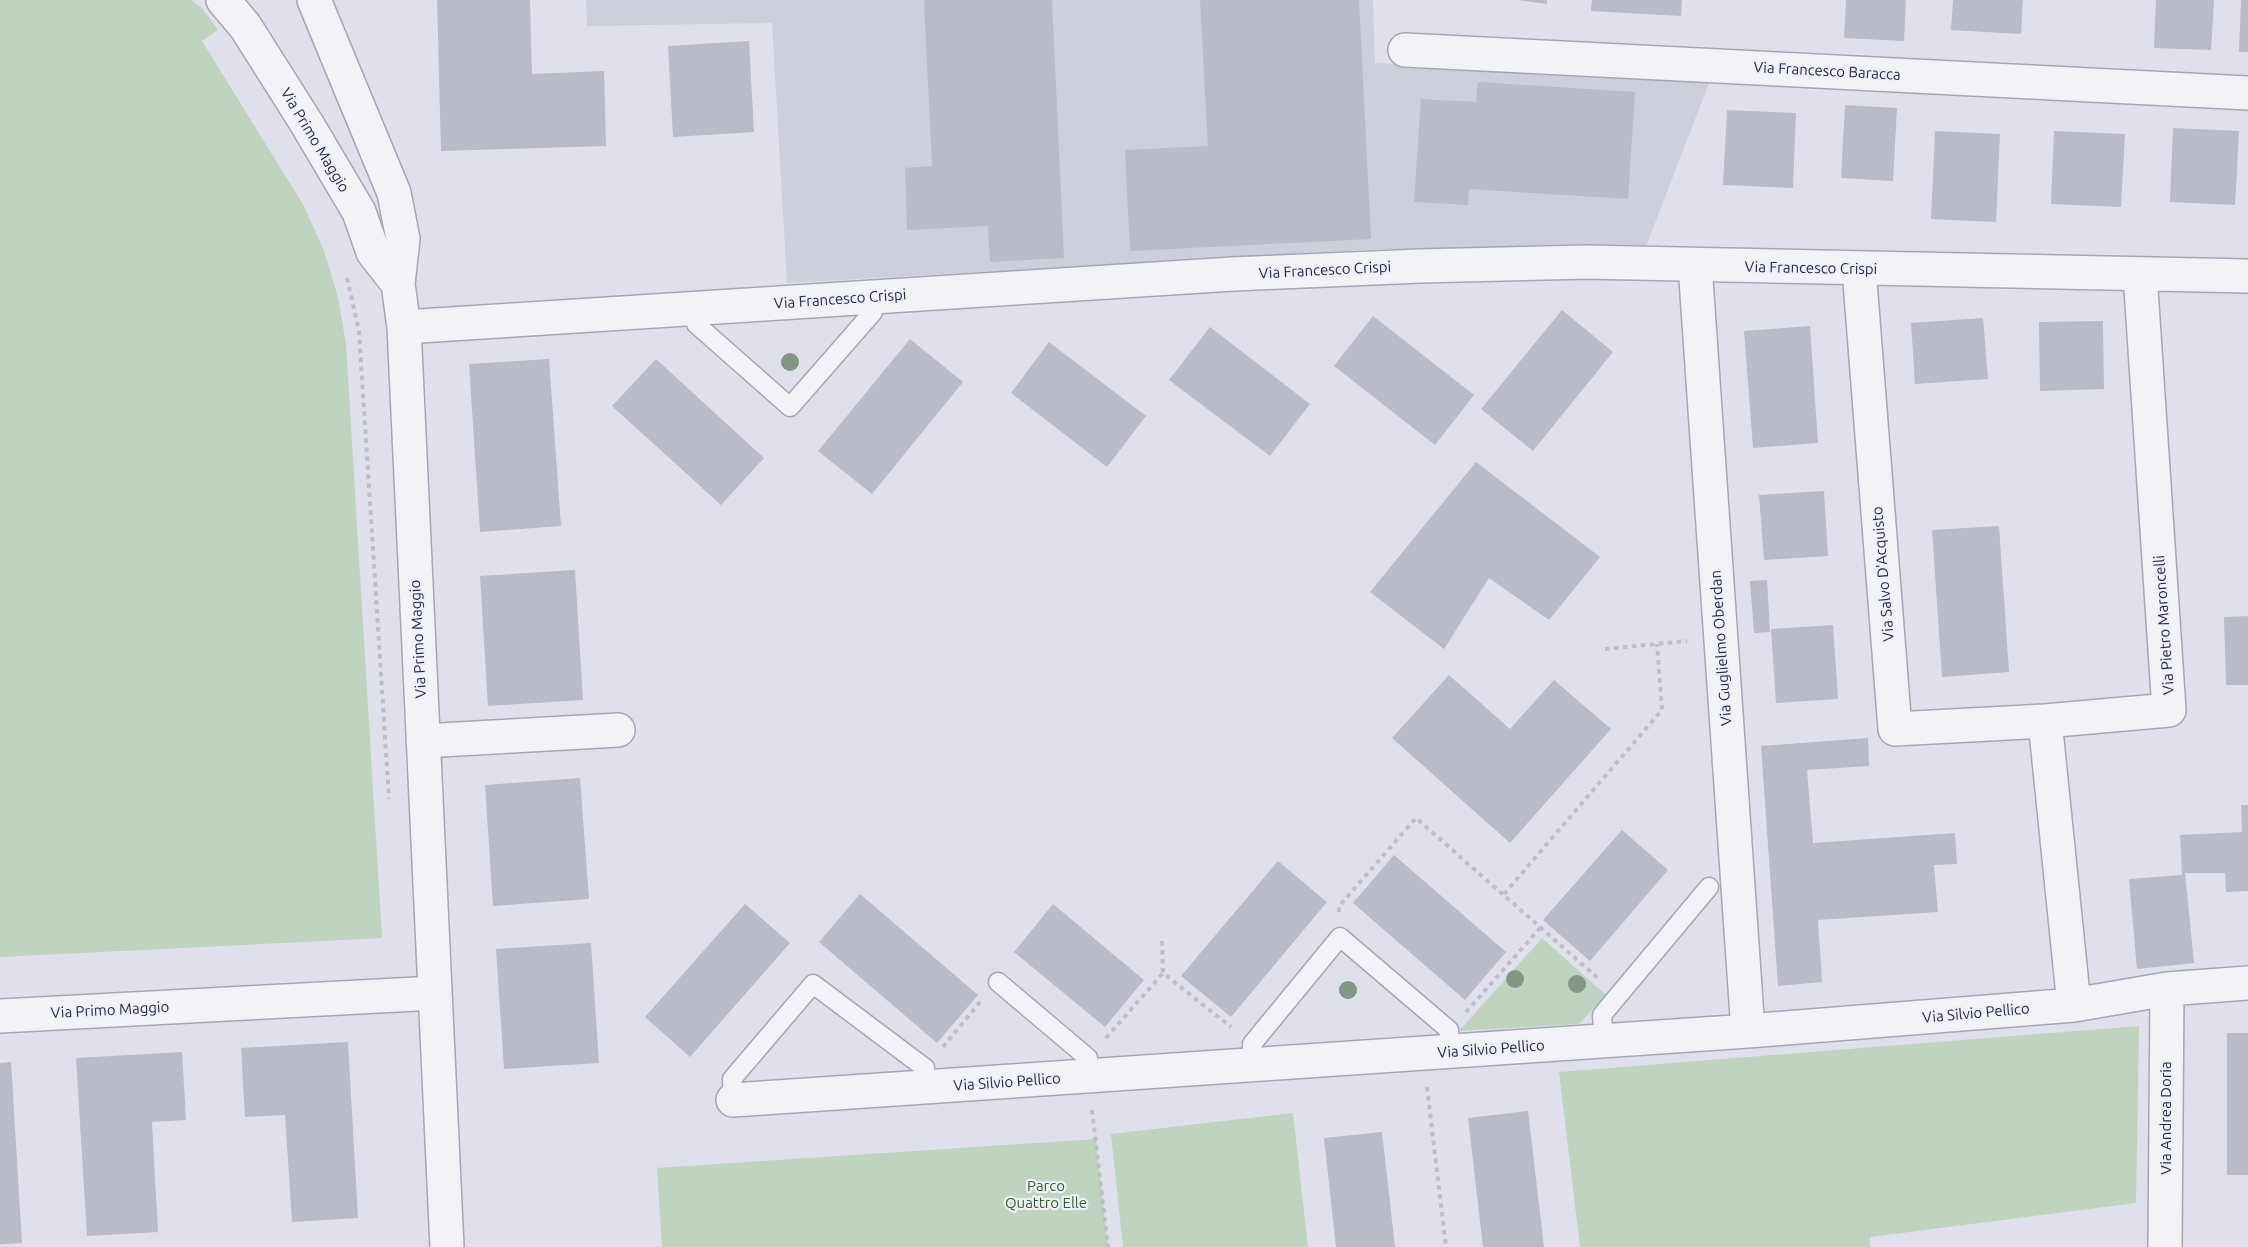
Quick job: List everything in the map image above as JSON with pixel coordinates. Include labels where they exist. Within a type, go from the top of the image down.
[{"type":"street","name":"Via Primo Maggio","points":[[223,0],[245,26],[307,124],[359,212],[373,252],[398,285]]},
{"type":"street","name":"Via Primo Maggio","points":[[314,0],[394,193],[403,239],[398,285],[404,327],[447,1247]]},
{"type":"street","name":"Via Francesco Baracca","points":[[1406,50],[2248,93]]},
{"type":"street","name":"Via Francesco Crispi","points":[[404,327],[1233,274],[1419,266],[1586,262],[2248,276]]},
{"type":"street","name":"Via Guglielmo Oberdan","points":[[1695,265],[1748,1031]]},
{"type":"street","name":"Via Salvo D'Acquisto","points":[[1859,269],[1895,729],[2045,721]]},
{"type":"street","name":"Via Pietro Maroncelli","points":[[2045,721],[2169,710],[2139,274]]},
{"type":"street","points":[[2045,721],[2074,1005]]},
{"type":"street","points":[[423,741],[618,730]]},
{"type":"street","name":"Via Silvio Pellico","points":[[733,1100],[926,1078],[1253,1055],[1441,1045],[1604,1041],[1748,1031],[2074,1005],[2167,988],[2248,983]]},
{"type":"street","name":"Via Andrea Doria","points":[[2165,1247],[2167,988]]},
{"type":"street","name":"Via Primo Maggio","points":[[0,1016],[435,993]]},
{"type":"lane","points":[[696,308],[696,324],[790,407],[873,312],[871,297]]},
{"type":"lane","points":[[1604,1041],[1602,1015],[1709,887]]},
{"type":"lane","points":[[1253,1055],[1340,937],[1441,1045]]},
{"type":"lane","points":[[998,982],[1089,1067]]},
{"type":"lane","points":[[733,1100],[732,1079],[813,984],[926,1078]]},
{"type":"path","points":[[346,275],[359,331],[389,800]]},
{"type":"path","points":[[1605,649],[1720,637]]},
{"type":"path","points":[[1504,894],[1662,710],[1657,644]]},
{"type":"path","points":[[1340,937],[1339,906],[1416,818],[1618,995]]},
{"type":"path","points":[[1446,1247],[1441,1045],[1541,927]]},
{"type":"path","points":[[1108,1247],[1089,1067],[1163,973],[1162,941]]},
{"type":"path","points":[[1163,973],[1253,1055]]},
{"type":"path","points":[[926,1078],[998,982]]},
{"type":"shaded area","points":[[586,0],[1373,0],[1375,63],[1711,78],[1645,249],[1379,249],[787,283],[772,23],[587,26]]},
{"type":"green space","points":[[0,0],[191,0],[202,8],[218,30],[202,41],[304,206],[324,251],[338,297],[346,344],[382,938],[0,957]]},
{"type":"green space","points":[[1542,938],[1606,995],[1579,1024],[1459,1031]]},
{"type":"green space","points":[[2139,1026],[2136,1203],[1870,1237],[1870,1247],[1580,1247],[1559,1072]]},
{"type":"green space","points":[[1293,1113],[1308,1247],[1123,1247],[1111,1134]]},
{"type":"green space","name":"Parco Quattro Elle","points":[[1096,1139],[1108,1247],[662,1247],[657,1168]]},
{"type":"building","points":[[437,0],[530,0],[532,74],[604,71],[606,146],[441,151]]},
{"type":"building","points":[[924,0],[1052,0],[1064,258],[990,262],[988,226],[907,230],[905,168],[932,166]]},
{"type":"building","points":[[1200,0],[1359,0],[1371,239],[1130,251],[1125,150],[1208,146]]},
{"type":"building","points":[[1518,0],[1547,0],[1547,4]]},
{"type":"building","points":[[1592,0],[1682,0],[1681,16],[1591,11]]},
{"type":"building","points":[[1846,0],[1906,0],[1904,41],[1844,38]]},
{"type":"building","points":[[1953,0],[2023,0],[2021,34],[1951,30]]},
{"type":"building","points":[[2156,0],[2214,0],[2211,50],[2154,48]]},
{"type":"building","points":[[2241,0],[2248,0],[2248,52],[2239,52]]},
{"type":"building","points":[[749,41],[754,132],[673,137],[668,46]]},
{"type":"building","points":[[1478,82],[1635,92],[1628,199],[1469,189],[1468,205],[1414,202],[1421,99],[1476,102]]},
{"type":"building","points":[[1845,105],[1897,108],[1893,181],[1841,178]]},
{"type":"building","points":[[1727,110],[1796,113],[1793,188],[1723,185]]},
{"type":"building","points":[[2173,128],[2239,131],[2235,205],[2170,202]]},
{"type":"building","points":[[1935,131],[2000,134],[1996,222],[1931,219]]},
{"type":"building","points":[[2054,131],[2125,134],[2121,207],[2051,204]]},
{"type":"building","points":[[1562,310],[1613,352],[1533,451],[1481,409]]},
{"type":"building","points":[[1373,316],[1474,395],[1435,445],[1334,366]]},
{"type":"building","points":[[1983,318],[1988,379],[1915,384],[1911,323]]},
{"type":"building","points":[[2103,321],[2104,389],[2040,391],[2039,322]]},
{"type":"building","points":[[1810,326],[1818,443],[1753,448],[1744,331]]},
{"type":"building","points":[[1210,327],[1310,404],[1270,456],[1169,380]]},
{"type":"building","points":[[910,339],[963,382],[872,494],[818,451]]},
{"type":"building","points":[[1049,342],[1146,416],[1107,467],[1011,393]]},
{"type":"building","points":[[549,359],[561,526],[480,532],[469,364]]},
{"type":"building","points":[[656,359],[764,458],[721,505],[612,406]]},
{"type":"building","points":[[1476,462],[1600,557],[1549,620],[1489,578],[1444,649],[1370,592]]},
{"type":"building","points":[[1824,491],[1828,556],[1764,560],[1759,495]]},
{"type":"building","points":[[1999,526],[2009,672],[1942,677],[1932,530]]},
{"type":"building","points":[[575,570],[583,700],[488,706],[480,576]]},
{"type":"building","points":[[1767,580],[1770,632],[1754,633],[1750,581]]},
{"type":"building","points":[[2248,616],[2248,685],[2226,685],[2224,617]]},
{"type":"building","points":[[1833,625],[1838,699],[1776,703],[1771,629]]},
{"type":"building","points":[[1449,675],[1510,729],[1554,680],[1611,729],[1510,843],[1392,738]]},
{"type":"building","points":[[1868,738],[1869,766],[1807,770],[1813,843],[1955,833],[1957,864],[1934,865],[1938,912],[1818,920],[1822,982],[1778,986],[1761,746]]},
{"type":"building","points":[[580,778],[589,899],[493,906],[485,785]]},
{"type":"building","points":[[2241,805],[2248,805],[2248,891],[2226,892],[2225,873],[2185,873],[2194,963],[2137,969],[2129,879],[2182,875],[2180,835],[2242,832]]},
{"type":"building","points":[[1622,830],[1668,870],[1590,961],[1543,920]]},
{"type":"building","points":[[1394,855],[1506,952],[1465,1000],[1353,903]]},
{"type":"building","points":[[1278,861],[1327,902],[1231,1017],[1181,976]]},
{"type":"building","points":[[860,894],[978,995],[937,1043],[819,942]]},
{"type":"building","points":[[745,904],[790,943],[690,1057],[645,1017]]},
{"type":"building","points":[[1053,904],[1144,980],[1105,1027],[1014,952]]},
{"type":"building","points":[[591,943],[599,1063],[504,1069],[496,949]]},
{"type":"building","points":[[2227,1033],[2248,1033],[2248,1175],[2227,1175]]},
{"type":"building","points":[[348,1042],[358,1218],[292,1222],[285,1115],[245,1117],[241,1048]]},
{"type":"building","points":[[182,1052],[186,1120],[152,1122],[158,1232],[87,1236],[76,1058]]},
{"type":"building","points":[[11,1062],[22,1243],[0,1244],[0,1063]]},
{"type":"building","points":[[1528,1111],[1544,1247],[1483,1247],[1468,1118]]},
{"type":"building","points":[[1382,1132],[1395,1247],[1336,1247],[1324,1138]]}]
